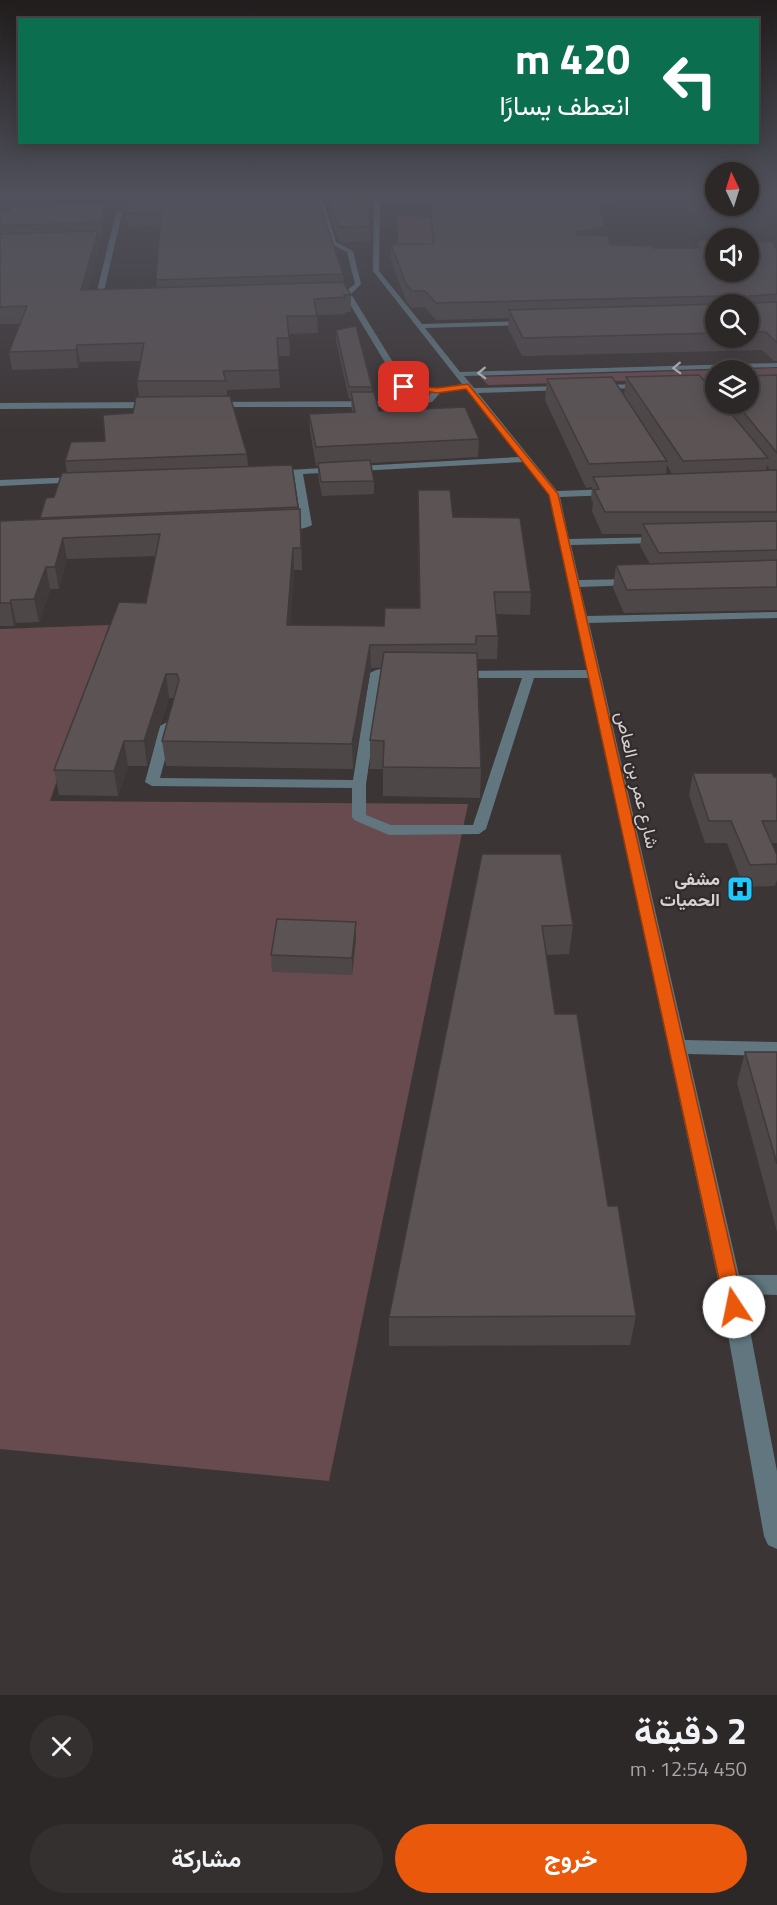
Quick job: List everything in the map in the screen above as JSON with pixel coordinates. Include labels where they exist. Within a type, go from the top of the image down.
[{"type":"street","points":[[105,272],[98,303],[110,302]]},
{"type":"street","points":[[323,295],[347,294],[358,284],[355,272]]},
{"type":"street","name":"شارع عمر بن العاص","points":[[378,272],[554,494],[730,1284],[777,1536]]},
{"type":"street","points":[[347,294],[404,387],[437,391],[574,388]]},
{"type":"street","points":[[420,326],[538,322]]},
{"type":"street","points":[[458,374],[777,365]]},
{"type":"street","points":[[695,384],[702,393]]},
{"type":"street","points":[[673,385],[705,384]]},
{"type":"street","points":[[586,388],[652,386]]},
{"type":"street","points":[[609,387],[615,396]]},
{"type":"street","points":[[201,405],[401,404],[429,400],[437,391]]},
{"type":"street","points":[[0,406],[165,405]]},
{"type":"street","points":[[262,473],[525,459]]},
{"type":"street","points":[[272,526],[307,525],[298,472]]},
{"type":"street","points":[[0,483],[84,480]]},
{"type":"street","points":[[554,494],[620,492]]},
{"type":"street","points":[[564,542],[670,540]]},
{"type":"street","points":[[573,584],[645,582]]},
{"type":"street","points":[[582,620],[777,615]]},
{"type":"street","points":[[411,673],[376,673],[359,784],[359,817],[389,830],[479,829],[529,674]]},
{"type":"street","points":[[446,673],[594,674]]},
{"type":"street","points":[[171,714],[152,782],[359,784]]},
{"type":"street","points":[[677,1047],[777,1049]]},
{"type":"street","points":[[730,1284],[777,1286]]},
{"type":"shaded area","points":[[777,368],[777,376],[759,377],[759,369]]},
{"type":"shaded area","points":[[705,370],[705,378],[488,385],[480,377]]},
{"type":"shaded area","points":[[109,625],[50,801],[468,804],[329,1481],[0,1449],[0,629]]},
{"type":"building","points":[[0,272],[86,272],[81,290],[343,282],[351,295],[314,299],[317,316],[287,316],[289,338],[277,338],[279,370],[223,371],[226,381],[137,381],[144,343],[77,345],[76,350],[9,352],[27,306],[0,307]]},
{"type":"building","points":[[157,272],[342,272],[343,274],[156,280]]},
{"type":"building","points":[[402,272],[705,272],[705,282],[759,282],[759,272],[777,272],[777,294],[759,295],[705,294],[705,296],[436,303],[425,291],[412,291],[406,284]]},
{"type":"building","points":[[777,302],[777,343],[766,332],[759,332],[759,303]]},
{"type":"building","points":[[705,304],[705,333],[523,338],[509,310]]},
{"type":"building","points":[[356,326],[372,387],[349,387],[336,330]]},
{"type":"building","points":[[699,375],[705,382],[705,414],[731,414],[768,458],[683,461],[626,377]]},
{"type":"building","points":[[777,375],[777,453],[745,414],[759,414],[759,376]]},
{"type":"building","points":[[612,377],[667,461],[589,464],[547,379]]},
{"type":"building","points":[[351,392],[374,392],[379,411],[465,407],[479,439],[316,447],[309,414],[355,412]]},
{"type":"building","points":[[230,396],[247,454],[65,461],[71,442],[105,441],[103,415],[133,413],[136,397]]},
{"type":"building","points":[[370,460],[374,481],[321,482],[318,463]]},
{"type":"building","points":[[292,465],[298,507],[40,518],[46,498],[54,497],[62,473]]},
{"type":"building","points":[[777,470],[777,512],[605,512],[594,490],[599,489],[593,477]]},
{"type":"building","points":[[418,490],[450,490],[453,517],[520,518],[531,592],[494,592],[498,636],[476,636],[476,644],[370,645],[352,744],[162,741],[179,680],[177,674],[166,674],[144,741],[124,741],[114,771],[54,770],[119,602],[146,603],[160,534],[63,538],[55,567],[46,567],[34,599],[0,603],[0,521],[300,509],[301,548],[293,548],[287,625],[384,626],[385,608],[420,608]]},
{"type":"building","points":[[777,521],[777,550],[659,553],[643,524]]},
{"type":"building","points":[[777,560],[777,587],[627,590],[616,565]]},
{"type":"building","points":[[384,652],[477,653],[481,768],[383,767],[384,741],[370,740]]},
{"type":"building","points":[[693,773],[772,773],[774,777],[777,777],[777,821],[762,821],[777,855],[777,864],[750,865],[731,821],[709,821]]},
{"type":"building","points":[[482,854],[561,854],[573,925],[542,926],[555,1014],[577,1014],[608,1206],[618,1206],[636,1316],[389,1317]]},
{"type":"building","points":[[277,919],[356,922],[352,958],[271,955]]},
{"type":"building","points":[[745,1052],[777,1052],[777,1164]]},
{"type":"place","name":"مشفى الحميات","points":[[740,889]]},
{"type":"route","points":[[404,387],[437,391],[468,386],[554,494],[734,1307]]}]
